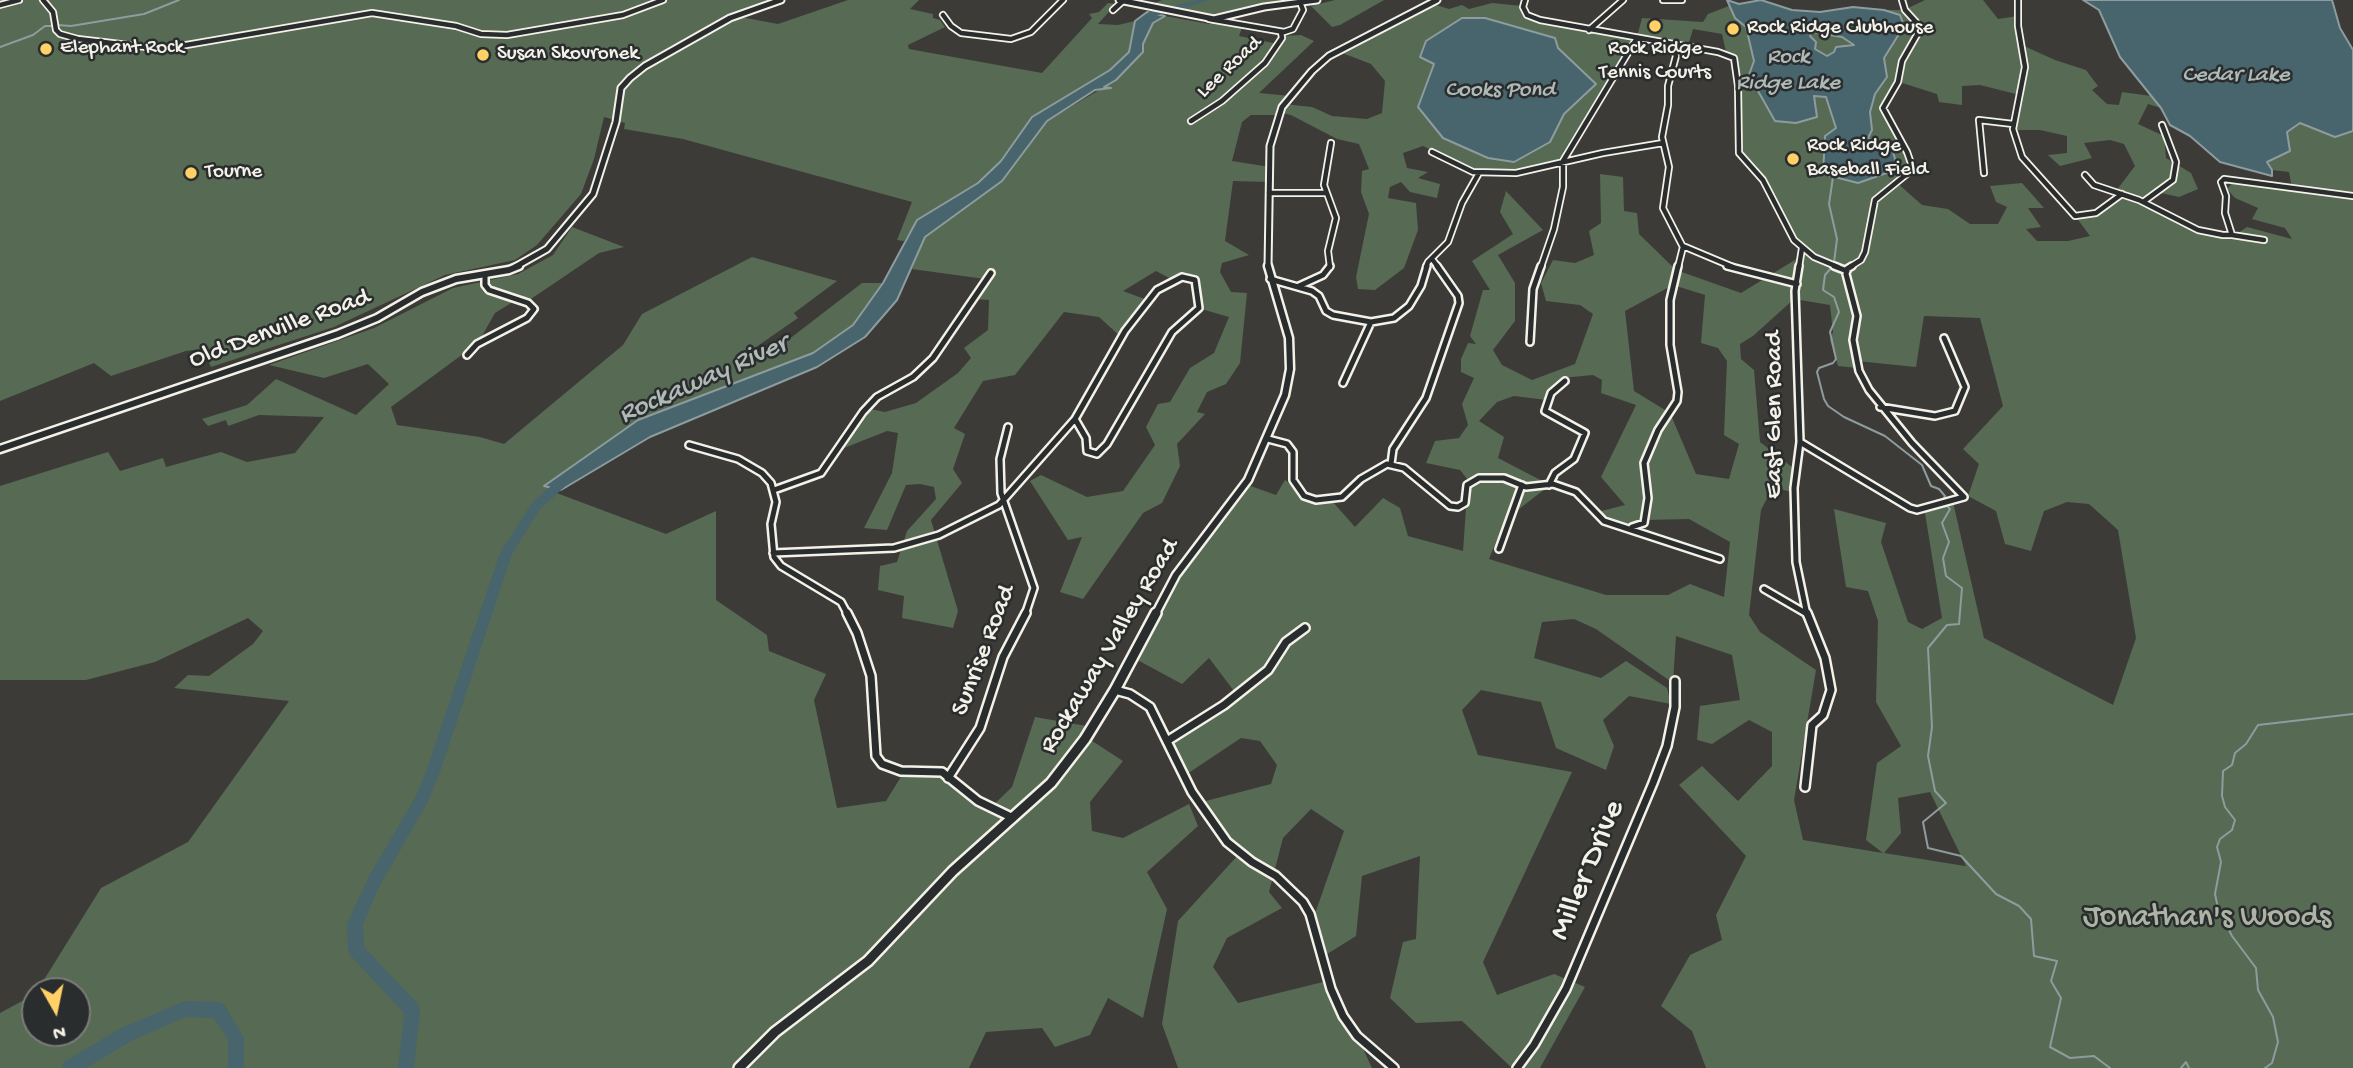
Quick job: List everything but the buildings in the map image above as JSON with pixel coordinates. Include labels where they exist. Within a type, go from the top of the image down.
[{"type":"street","points":[[0,5],[19,0]]},
{"type":"street","points":[[43,0],[53,12],[57,32],[73,38],[169,48],[380,12],[500,35],[592,22],[629,13],[663,0]]},
{"type":"street","name":"Old Denville Road","points":[[0,449],[338,334],[377,318],[422,292],[456,279],[509,270],[532,260],[547,249],[581,211],[598,184],[616,121],[621,88],[640,69],[730,18],[781,0]]},
{"type":"street","points":[[943,15],[951,26],[961,33],[1011,39],[1031,32],[1063,0]]},
{"type":"street","points":[[1113,10],[1122,0],[1281,32]]},
{"type":"street","points":[[1207,19],[1218,19],[1264,7],[1317,0]]},
{"type":"street","name":"Rockaway Valley Road","points":[[739,1068],[775,1031],[868,961],[953,871],[1014,819],[1072,759],[1115,690],[1169,586],[1191,553],[1236,498],[1268,439],[1285,395],[1290,369],[1289,338],[1270,279],[1267,257],[1272,133],[1282,107],[1329,56],[1437,0]]},
{"type":"street","points":[[1525,0],[1523,8],[1532,17],[1734,58],[1738,86],[1739,153],[1762,180],[1786,229],[1802,248],[1829,265],[1847,271]]},
{"type":"street","points":[[1588,30],[1623,0]]},
{"type":"street","points":[[1663,0],[1682,0]]},
{"type":"street","points":[[1847,271],[1865,253],[1875,200],[1913,169],[1908,152],[1883,108],[1898,82],[1902,61],[1918,33],[1916,22],[1905,10],[1902,0]]},
{"type":"street","points":[[2018,0],[2018,26],[2025,67],[2013,124],[2017,147],[2022,157],[2075,215],[2096,213],[2122,194]]},
{"type":"street","name":"Lee Road","points":[[1191,121],[1222,101],[1265,63],[1282,38],[1281,32],[1293,29],[1303,10],[1300,2]]},
{"type":"street","points":[[1530,342],[1533,289],[1554,229],[1563,187],[1562,163],[1637,38]]},
{"type":"street","points":[[1672,44],[1676,56],[1668,86],[1663,143],[1669,167],[1663,208],[1683,246],[1728,266],[1797,284]]},
{"type":"street","points":[[1984,173],[1984,148],[1979,120],[2013,124]]},
{"type":"street","points":[[2143,202],[2173,180],[2176,162],[2162,125]]},
{"type":"street","points":[[1299,286],[1323,275],[1330,267],[1328,251],[1336,218],[1325,193],[1331,143]]},
{"type":"street","points":[[1432,152],[1479,173],[1516,173],[1603,153],[1663,143]]},
{"type":"street","points":[[1270,279],[1299,286],[1319,296],[1326,311],[1333,315],[1371,322],[1388,320],[1402,313],[1421,286],[1426,267],[1449,241],[1462,203],[1479,173]]},
{"type":"street","points":[[2085,175],[2094,185],[2143,202],[2198,230],[2264,240]]},
{"type":"street","points":[[2232,235],[2225,213],[2221,180],[2231,179],[2353,196]]},
{"type":"street","points":[[1269,193],[1325,193]]},
{"type":"street","points":[[1626,527],[1636,527],[1644,523],[1648,498],[1644,463],[1658,430],[1677,401],[1676,370],[1670,338],[1670,300],[1683,246]]},
{"type":"street","name":"East Glen Road","points":[[1802,248],[1795,306],[1800,442],[1794,488],[1796,562],[1807,614],[1825,658],[1832,690],[1823,715],[1812,725],[1805,786]]},
{"type":"street","points":[[1389,464],[1393,449],[1426,398],[1459,303],[1458,296],[1432,259]]},
{"type":"street","points":[[1800,442],[1910,508],[1917,510],[1964,497],[1912,443],[1863,381],[1855,354],[1853,340],[1857,316],[1847,271]]},
{"type":"street","points":[[467,355],[477,344],[527,318],[534,309],[528,303],[489,290],[485,285],[485,274]]},
{"type":"street","points":[[774,490],[821,473],[849,430],[877,397],[913,377],[933,358],[991,274]]},
{"type":"street","points":[[773,553],[870,551],[917,543],[960,526],[1005,496],[1075,419],[1125,331],[1157,290],[1165,283],[1181,277],[1195,280],[1199,287],[1199,308],[1172,332],[1107,444],[1097,454],[1087,451],[1086,438],[1075,419]]},
{"type":"street","points":[[1343,383],[1371,322]]},
{"type":"street","points":[[1881,407],[1935,415],[1955,411],[1965,387],[1944,338]]},
{"type":"street","points":[[1549,485],[1555,473],[1574,459],[1585,433],[1545,411],[1551,393],[1565,381]]},
{"type":"street","name":"Sunrise Road","points":[[948,778],[980,728],[1003,657],[1022,624],[1032,595],[1031,576],[1005,496],[995,489],[1000,480],[1000,460],[1008,427]]},
{"type":"street","points":[[1268,439],[1286,444],[1293,453],[1293,480],[1304,496],[1316,500],[1342,497],[1361,479],[1389,464],[1404,468],[1450,506],[1458,507],[1465,503],[1467,485],[1472,480],[1504,478],[1522,485],[1549,485],[1576,492],[1604,521],[1720,559]]},
{"type":"street","points":[[689,445],[738,459],[762,473],[774,490],[776,502],[771,524],[773,553],[781,566],[831,594],[846,610],[872,676],[876,756],[891,769],[942,772],[978,801],[1014,819]]},
{"type":"street","points":[[1499,549],[1522,485]]},
{"type":"street","points":[[1763,589],[1807,614]]},
{"type":"street","points":[[1167,741],[1224,705],[1268,670],[1286,642],[1305,628]]},
{"type":"street","name":"Miller Drive","points":[[1517,1068],[1534,1045],[1566,989],[1653,783],[1667,746],[1675,707],[1675,681]]},
{"type":"street","points":[[1115,690],[1130,694],[1150,707],[1192,793],[1227,842],[1252,862],[1276,876],[1303,902],[1310,914],[1331,989],[1343,1016],[1357,1036],[1394,1068]]},
{"type":"green space","points":[[0,0],[770,0],[730,15],[778,24],[848,0],[919,0],[910,9],[933,14],[933,18],[940,20],[945,27],[908,45],[909,49],[1042,73],[1092,18],[1089,14],[1099,12],[1108,3],[1116,4],[1098,24],[1118,25],[1135,21],[1135,32],[1129,52],[1110,70],[1056,108],[989,178],[917,220],[904,241],[897,240],[912,202],[683,139],[624,129],[625,123],[604,117],[594,159],[581,194],[537,245],[515,260],[445,275],[334,327],[211,367],[203,349],[186,351],[111,376],[94,363],[0,401]]},
{"type":"green space","points":[[1162,0],[1305,0],[1219,18],[1151,5]]},
{"type":"green space","points":[[1335,0],[1384,0],[1332,27],[1311,6]]},
{"type":"green space","name":"Jonathan's Woods","points":[[1925,0],[1983,0],[1998,19],[2018,16],[2024,46],[2086,70],[2098,86],[2092,90],[2107,104],[2119,105],[2122,92],[2151,96],[2161,108],[2148,104],[2138,124],[2164,136],[2166,158],[2191,173],[2198,189],[2179,197],[2161,193],[2147,203],[2186,223],[2227,236],[2232,237],[2247,227],[2292,239],[2285,228],[2252,219],[2258,208],[2235,198],[2227,189],[2234,181],[2292,188],[2289,172],[2272,170],[2267,162],[2287,132],[2296,124],[2300,123],[2335,137],[2353,131],[2353,1068],[1706,1068],[1692,1031],[1661,1006],[1690,955],[1722,940],[1716,915],[1746,856],[1679,785],[1702,766],[1738,801],[1772,766],[1772,732],[1749,720],[1712,744],[1697,740],[1700,706],[1740,700],[1732,655],[1676,636],[1673,683],[1596,629],[1574,619],[1542,622],[1534,658],[1601,678],[1626,661],[1667,688],[1671,704],[1629,696],[1603,720],[1614,746],[1606,770],[1556,748],[1541,702],[1481,690],[1462,710],[1478,755],[1572,772],[1483,962],[1497,995],[1554,974],[1585,987],[1540,1068],[1512,1068],[1462,1021],[1416,1023],[1390,998],[1403,942],[1416,939],[1420,856],[1362,876],[1356,936],[1324,956],[1311,925],[1344,831],[1311,809],[1283,838],[1269,892],[1282,908],[1227,938],[1213,967],[1238,1003],[1331,980],[1372,1068],[1178,1068],[1162,1024],[1178,921],[1239,854],[1198,803],[1271,784],[1277,765],[1260,741],[1241,738],[1184,776],[1167,741],[1237,695],[1209,658],[1182,684],[1130,656],[1242,483],[1276,495],[1285,480],[1310,499],[1332,501],[1355,527],[1383,498],[1400,508],[1408,536],[1463,551],[1468,480],[1460,470],[1426,463],[1435,441],[1459,438],[1468,425],[1462,404],[1474,378],[1461,372],[1461,359],[1468,343],[1476,344],[1470,336],[1483,290],[1490,290],[1472,261],[1513,234],[1500,212],[1506,191],[1543,230],[1498,255],[1515,283],[1515,321],[1493,350],[1502,365],[1532,380],[1575,364],[1593,314],[1580,305],[1546,301],[1541,283],[1553,260],[1575,263],[1594,255],[1589,231],[1601,223],[1600,174],[1623,177],[1624,211],[1637,213],[1639,234],[1676,270],[1741,293],[1803,255],[1781,220],[1766,184],[1738,152],[1734,58],[1726,52],[1722,34],[1693,29],[1688,46],[1637,38],[1559,164],[1519,173],[1475,172],[1423,146],[1403,153],[1407,168],[1428,172],[1418,178],[1440,184],[1437,198],[1410,192],[1401,182],[1390,187],[1388,198],[1416,203],[1418,230],[1404,268],[1375,290],[1358,289],[1356,277],[1369,214],[1361,192],[1362,171],[1369,169],[1359,144],[1337,139],[1291,115],[1278,112],[1277,115],[1251,115],[1242,122],[1232,161],[1270,167],[1269,182],[1233,181],[1225,241],[1249,255],[1222,263],[1220,272],[1231,292],[1247,293],[1240,363],[1226,384],[1207,392],[1197,412],[1205,414],[1177,444],[1180,466],[1162,503],[1143,513],[1083,599],[1060,592],[1082,537],[1068,540],[1030,481],[1041,475],[1087,497],[1123,491],[1155,445],[1146,427],[1158,404],[1170,402],[1190,368],[1214,353],[1229,317],[1198,308],[1190,276],[1171,279],[1156,271],[1123,291],[1150,301],[1121,337],[1099,317],[1064,312],[1015,375],[983,381],[954,428],[965,434],[953,469],[962,483],[931,520],[958,611],[953,628],[902,618],[904,596],[878,590],[880,566],[897,562],[907,531],[936,499],[934,487],[906,485],[887,530],[864,528],[892,473],[898,433],[887,431],[834,452],[865,408],[885,412],[916,403],[958,373],[971,358],[964,348],[988,330],[989,300],[973,299],[985,279],[912,269],[925,237],[1002,181],[1047,121],[1116,80],[1143,52],[1143,44],[1153,23],[1165,16],[1209,24],[1243,25],[1239,36],[1278,44],[1282,36],[1301,35],[1314,41],[1259,93],[1290,96],[1284,104],[1312,107],[1332,116],[1367,119],[1382,113],[1385,81],[1371,64],[1337,51],[1430,3],[1449,9],[1462,5],[1469,9],[1492,3],[1522,6],[1524,12],[1539,20],[1637,37],[1642,18],[1703,22],[1708,14],[1729,6],[1735,18],[1746,27],[1754,61],[1814,96],[1826,96],[1858,183],[1877,175],[1893,152],[1868,138],[1872,130],[1870,112],[1875,94],[1887,77],[1884,58],[1904,26],[1900,15],[1884,10],[1904,10]],"holes":[[[1558,48],[1596,84],[1564,114],[1550,142],[1488,158],[1443,138],[1418,107],[1434,64]],[[1896,81],[1937,94],[1939,102],[1962,105],[1962,86],[1980,85],[2020,95],[2013,130],[2040,130],[2067,136],[2067,153],[2048,155],[2060,166],[2092,158],[2084,143],[2110,140],[2124,144],[2135,166],[2103,208],[2076,217],[2090,236],[2068,241],[2037,241],[2026,229],[2041,227],[2028,208],[2044,208],[2022,183],[1990,186],[1996,202],[2007,207],[1998,224],[1970,224],[1948,209],[1922,205],[1895,181],[1912,167],[1883,111]],[[1673,285],[1705,295],[1701,343],[1718,348],[1727,361],[1724,435],[1739,444],[1729,479],[1696,474],[1670,413],[1634,391],[1625,311]],[[1794,299],[1830,305],[1833,332],[1830,340],[1838,366],[1858,368],[1857,361],[1916,367],[1924,316],[1980,318],[2003,406],[1963,449],[1979,464],[1968,496],[1996,511],[2005,544],[2031,551],[2044,511],[2067,502],[2089,504],[2118,530],[2136,638],[2113,705],[1984,638],[1953,502],[1924,507],[1942,618],[1922,629],[1908,622],[1881,542],[1886,523],[1834,509],[1846,587],[1868,591],[1878,621],[1876,702],[1901,746],[1877,763],[1866,840],[1883,853],[1803,840],[1794,800],[1816,670],[1760,632],[1749,615],[1761,510],[1773,487],[1795,493],[1797,471],[1760,442],[1754,370],[1741,359],[1740,344],[1753,336]],[[1593,375],[1602,380],[1601,393],[1636,405],[1601,477],[1625,505],[1594,513],[1619,526],[1646,520],[1689,519],[1730,542],[1724,597],[1690,584],[1668,595],[1606,595],[1489,559],[1505,520],[1550,485],[1498,458],[1504,437],[1479,421],[1497,402],[1514,396],[1547,400],[1562,378]],[[1930,792],[1966,866],[1884,853],[1901,833],[1898,798]]]},
{"type":"green space","points":[[1812,32],[1842,37],[1855,45],[1827,56],[1815,49],[1810,36]]},
{"type":"green space","points":[[572,227],[624,247],[599,253],[525,303],[516,300],[495,313],[478,343],[391,407],[397,425],[480,437],[504,444],[623,345],[642,314],[752,257],[837,281],[794,313],[798,318],[746,354],[750,357],[775,350],[862,283],[883,283],[853,325],[813,353],[638,420],[554,492],[666,534],[716,511],[716,600],[767,635],[769,651],[826,674],[814,700],[837,808],[886,801],[904,772],[938,771],[987,811],[1012,787],[1035,717],[1092,727],[1086,737],[1123,761],[1090,802],[1092,831],[1123,838],[1189,804],[1198,826],[1147,872],[1167,909],[1143,1018],[1108,998],[1090,1035],[1055,1047],[1042,1028],[986,1032],[969,1068],[0,1068],[0,1013],[21,1002],[21,1047],[91,1047],[91,977],[46,977],[101,888],[188,842],[289,701],[174,688],[188,675],[209,676],[253,644],[263,631],[248,618],[155,662],[86,680],[0,680],[0,486],[108,452],[120,471],[163,458],[166,467],[221,452],[247,462],[295,453],[324,417],[259,415],[228,426],[226,420],[208,426],[202,419],[247,405],[276,379],[356,415],[389,384],[368,364],[324,378],[269,365],[374,328],[453,288],[518,274],[553,255]]},
{"type":"water","name":"Rock Ridge Lake","points":[[1727,0],[1739,4],[1761,0],[1792,10],[1820,12],[1853,7],[1884,10],[1900,15],[1904,26],[1884,58],[1887,77],[1875,94],[1870,112],[1872,130],[1868,138],[1893,152],[1898,169],[1858,183],[1823,174],[1825,136],[1836,128],[1826,97],[1814,96],[1817,117],[1796,123],[1775,121],[1749,75],[1754,61],[1746,27],[1735,18]],"holes":[[[1812,32],[1842,37],[1854,45],[1836,47],[1834,52],[1827,56],[1815,49],[1816,42],[1810,36]]]},
{"type":"water","name":"Cedar Lake","points":[[2083,0],[2332,0],[2340,28],[2353,50],[2353,131],[2335,137],[2300,123],[2287,132],[2290,151],[2267,162],[2272,176],[2220,162],[2190,136],[2170,125],[2161,108],[2120,57],[2099,10]]},
{"type":"water","points":[[1147,12],[1165,16],[1153,23],[1143,44],[1143,52],[1116,80],[1104,87],[1111,88],[1095,90],[1047,121],[1002,181],[925,237],[897,300],[865,337],[817,367],[650,437],[561,490],[544,486],[638,420],[813,353],[853,325],[883,283],[917,220],[978,183],[1001,161],[1032,117],[1110,70],[1129,52],[1135,21]]},
{"type":"water","name":"Cooks Pond","points":[[1462,18],[1485,18],[1555,38],[1558,48],[1596,84],[1564,114],[1550,142],[1514,162],[1488,158],[1443,138],[1418,107],[1434,64],[1420,57],[1426,41]]},
{"type":"waterway","points":[[58,25],[71,26],[144,14],[179,0]]},
{"type":"waterway","name":"Rockaway River","points":[[1142,24],[1152,14],[1206,0]]},
{"type":"waterway","points":[[0,47],[33,35],[45,26],[52,26]]},
{"type":"waterway","points":[[1833,177],[1829,204],[1837,239],[1834,262]]},
{"type":"waterway","points":[[1832,267],[1825,275],[1823,290],[1834,297],[1839,312],[1830,332],[1836,359],[1833,363],[1819,368],[1817,372],[1824,399],[1828,406],[1844,417],[1885,436],[1922,465],[1931,486],[1939,489],[1945,496],[1943,500]]},
{"type":"waterway","name":"Rockaway River","points":[[406,1068],[412,1010],[356,950],[355,924],[373,883],[422,799],[433,772],[506,553],[536,506],[566,479]]},
{"type":"waterway","points":[[1947,506],[1950,509],[1942,523],[1949,542],[1943,558],[1946,576],[1962,588],[1959,624],[1947,625],[1928,648],[1932,727],[1928,756],[1935,791],[1946,803],[1923,822],[1928,848],[1961,856],[1996,894],[2019,906],[2031,919],[2034,956],[2057,961],[2051,981],[2061,998],[2050,1047],[2070,1058],[2094,1056],[2110,1068]]},
{"type":"waterway","points":[[2265,1068],[2272,1063],[2278,1042],[2273,1017],[2258,990],[2256,968],[2232,936],[2218,908],[2215,894],[2221,862],[2217,847],[2220,839],[2232,830],[2235,820],[2225,807],[2222,796],[2223,771],[2232,765],[2235,753],[2246,744],[2258,725],[2353,714]]},
{"type":"waterway","name":"Rockaway River","points":[[70,1068],[127,1034],[185,1009],[218,1010],[236,1038],[236,1068]]},
{"type":"waterway","points":[[2181,1068],[2186,1062],[2189,1068]]},
{"type":"place","name":"Rock Ridge Tennis Courts","points":[[1655,26]]},
{"type":"place","name":"Rock Ridge Clubhouse","points":[[1733,29]]},
{"type":"place","name":"Elephant Rock","points":[[46,49]]},
{"type":"place","name":"Susan Skovronek","points":[[483,55]]},
{"type":"place","name":"Rock Ridge Baseball Field","points":[[1793,159]]},
{"type":"place","name":"Tourne","points":[[191,173]]}]
